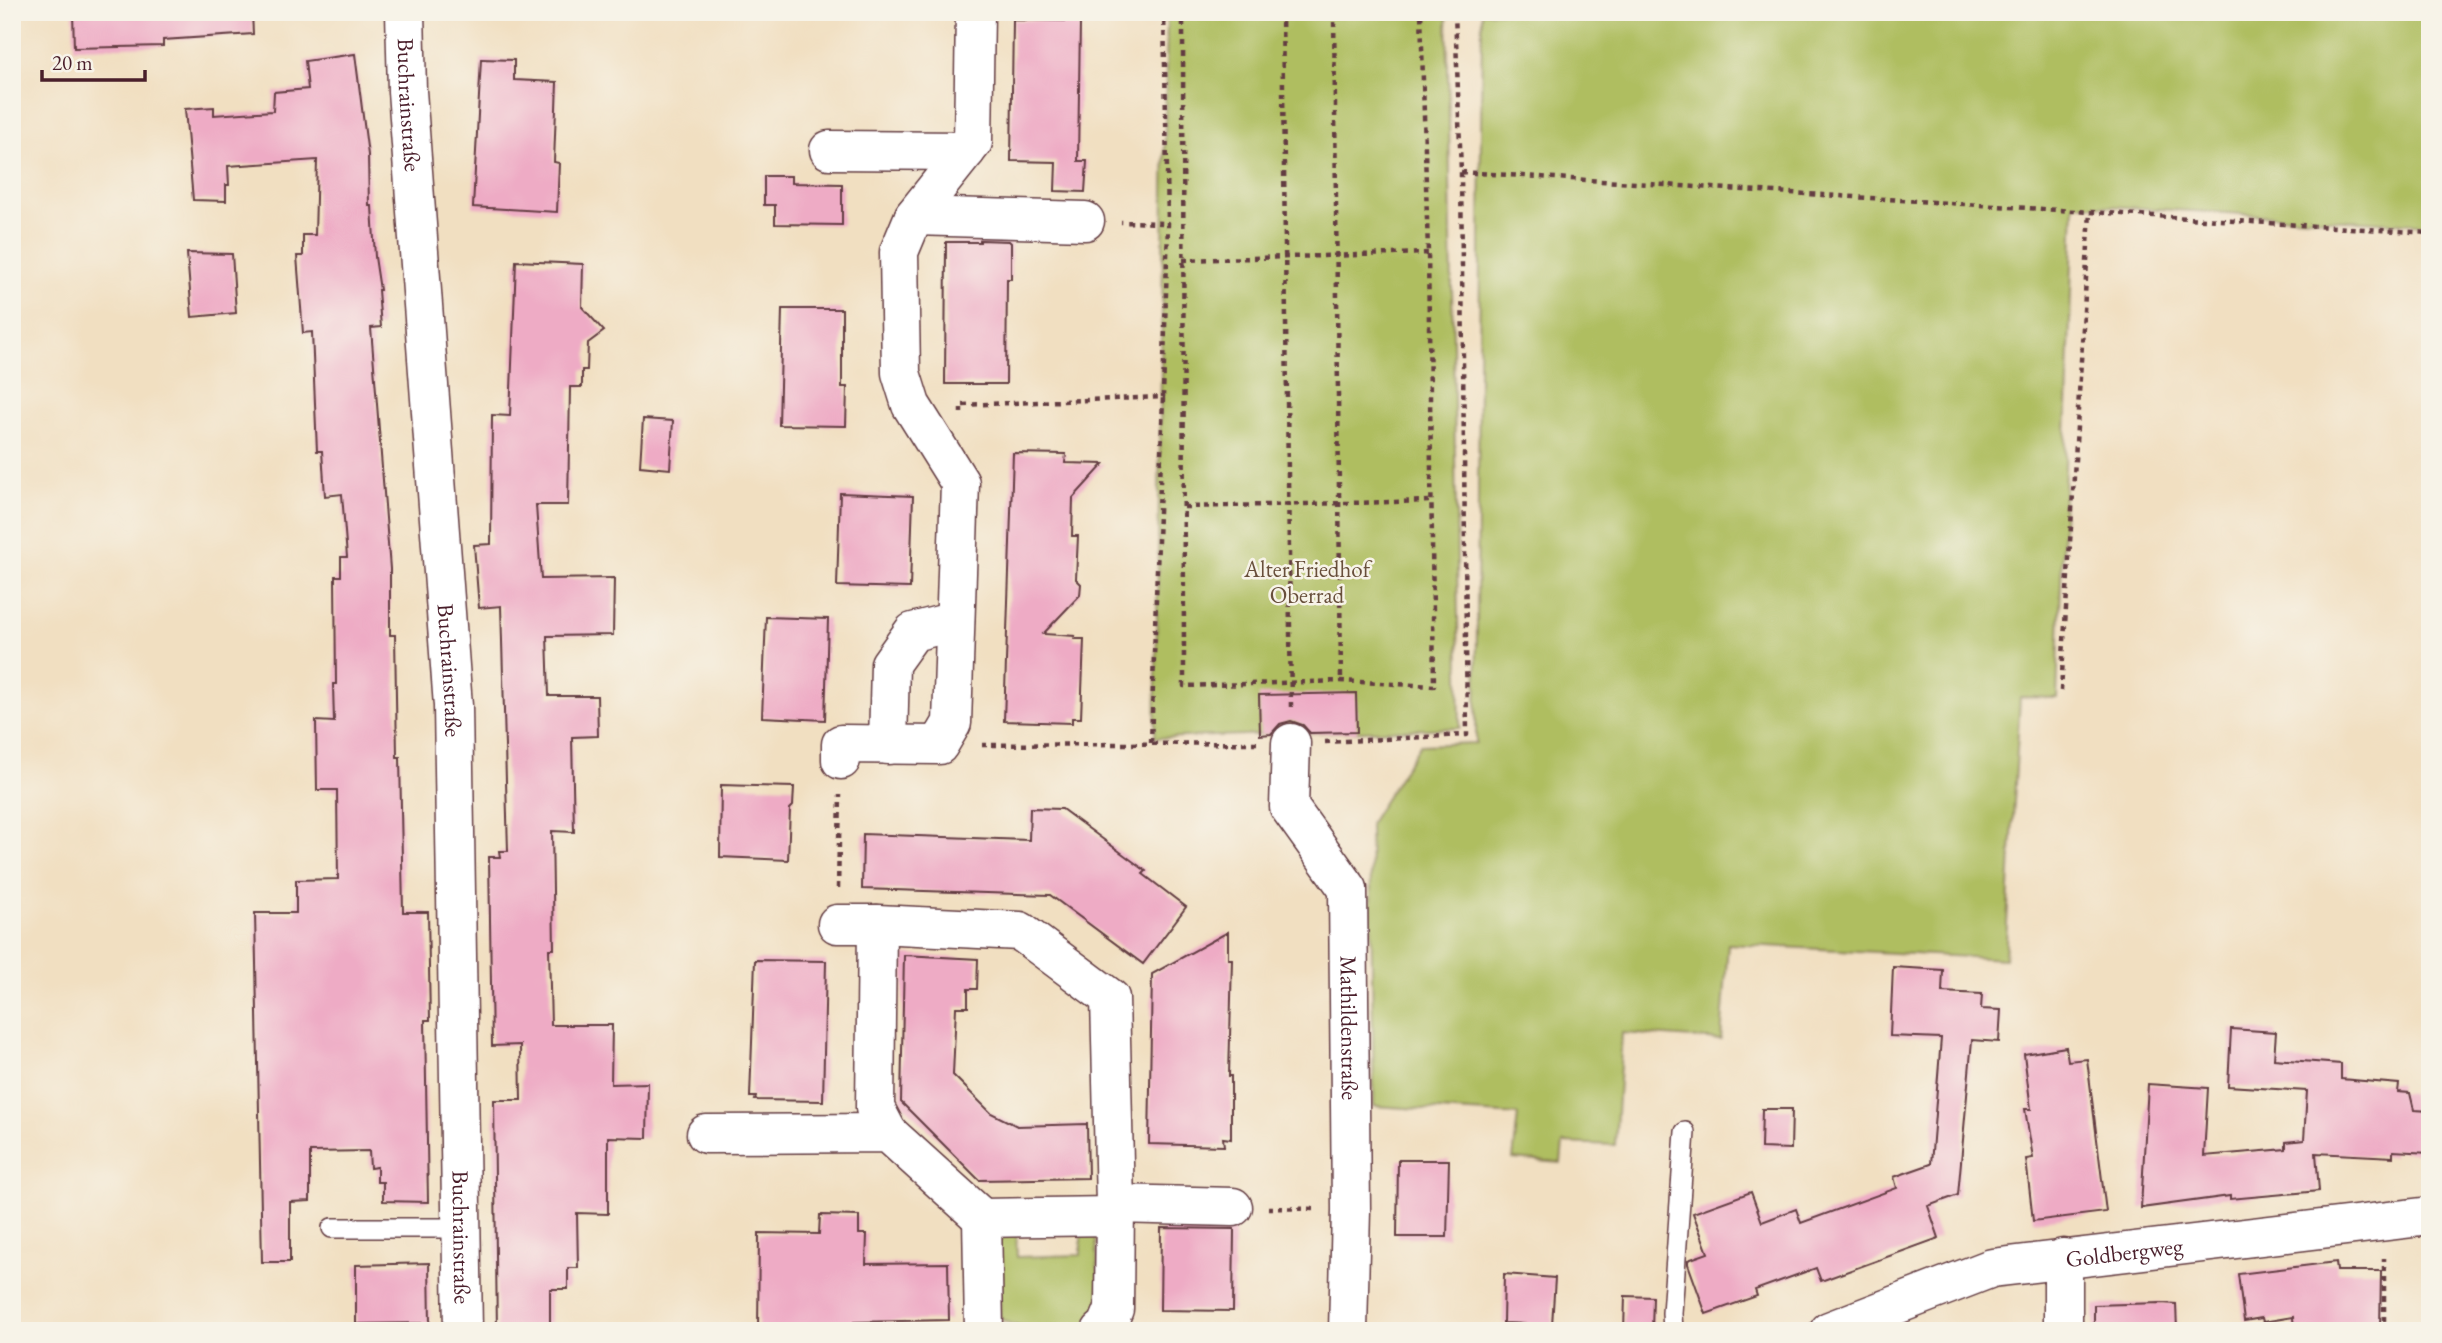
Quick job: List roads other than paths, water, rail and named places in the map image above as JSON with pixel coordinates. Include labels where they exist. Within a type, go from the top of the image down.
[{"type":"street","points":[[841,760],[841,744],[939,746],[953,723],[960,484],[911,405],[901,373],[899,252],[914,216],[973,142],[975,12]]},
{"type":"street","name":"Buchrainstraße","points":[[398,19],[453,706],[463,1331]]},
{"type":"street","points":[[829,150],[966,151]]},
{"type":"street","points":[[914,216],[1085,221]]},
{"type":"street","points":[[888,745],[890,664],[913,632],[955,621]]},
{"type":"street","name":"Mathildenstraße","points":[[1291,743],[1289,807],[1348,889],[1351,1210],[1348,1331]]},
{"type":"street","points":[[837,924],[1020,931],[1110,998],[1115,1210],[1114,1309],[1107,1326],[1101,1331]]},
{"type":"street","points":[[877,924],[875,1108],[888,1133],[982,1218],[1115,1210],[1233,1207]]},
{"type":"street","points":[[706,1134],[888,1133]]},
{"type":"street","name":"Goldbergweg","points":[[1829,1331],[1992,1268],[2430,1216]]},
{"type":"street","points":[[982,1218],[984,1331]]},
{"type":"street","points":[[2063,1258],[2063,1331]]},
{"type":"lane","points":[[1674,1331],[1672,1313],[1685,1132]]},
{"type":"lane","points":[[332,1228],[460,1228]]},
{"type":"park label","name":"Alter Friedhof Oberrad","points":[[1307,582]]}]
